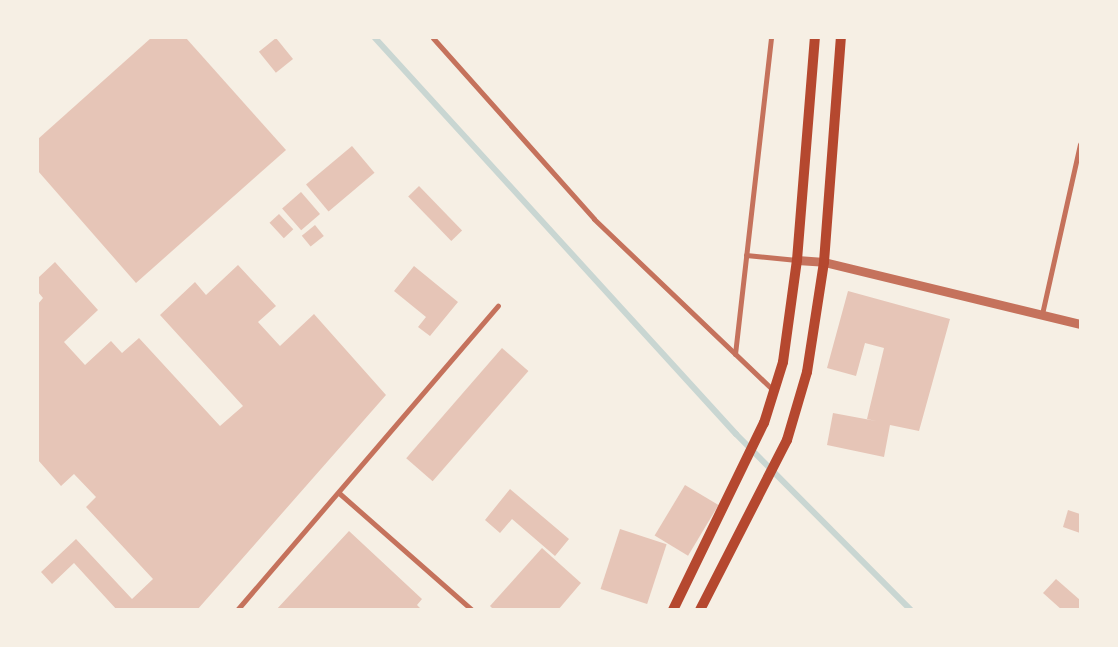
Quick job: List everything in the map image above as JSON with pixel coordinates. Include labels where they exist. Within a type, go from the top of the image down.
[{"type":"main road","points":[[673,610],[764,423],[783,362],[797,260],[815,38]]},
{"type":"main road","points":[[700,610],[788,440],[807,372],[824,262],[841,38]]},
{"type":"street","points":[[433,38],[594,220],[774,391]]},
{"type":"street","points":[[735,354],[771,38]]},
{"type":"street","points":[[1042,314],[1080,144]]},
{"type":"street","points":[[746,255],[824,262],[1080,324]]},
{"type":"street","points":[[237,610],[498,305]]},
{"type":"street","points":[[339,493],[472,610]]},
{"type":"building","points":[[151,38],[186,38],[286,150],[136,283],[38,171],[38,139]]},
{"type":"building","points":[[276,38],[293,59],[276,73],[259,52]]},
{"type":"building","points":[[352,146],[374,173],[329,211],[306,185]]},
{"type":"building","points":[[419,186],[462,231],[451,241],[408,196]]},
{"type":"building","points":[[301,192],[320,214],[301,230],[282,208]]},
{"type":"building","points":[[279,214],[293,229],[284,238],[269,223]]},
{"type":"building","points":[[315,225],[324,236],[311,247],[302,236]]},
{"type":"building","points":[[55,262],[98,310],[64,342],[85,365],[111,341],[122,353],[139,338],[220,426],[243,406],[160,315],[195,282],[206,295],[238,265],[276,306],[258,322],[280,346],[314,314],[386,395],[197,610],[117,610],[74,563],[52,584],[41,572],[76,539],[132,599],[153,579],[86,507],[96,497],[74,474],[61,486],[38,460],[38,304],[43,298],[38,292],[38,278]]},
{"type":"building","points":[[414,266],[458,302],[430,336],[418,327],[426,317],[394,291]]},
{"type":"building","points":[[848,291],[950,319],[919,431],[890,425],[884,457],[827,445],[833,413],[876,421],[867,419],[884,348],[865,343],[856,376],[827,368]]},
{"type":"building","points":[[502,348],[528,371],[433,481],[406,458]]},
{"type":"building","points":[[685,485],[718,505],[688,556],[655,536]]},
{"type":"building","points":[[510,489],[569,539],[555,556],[512,519],[500,533],[485,520]]},
{"type":"building","points":[[1068,510],[1080,514],[1080,533],[1063,527]]},
{"type":"building","points":[[620,529],[667,544],[647,604],[601,589]]},
{"type":"building","points":[[349,531],[422,599],[417,605],[422,610],[276,610]]},
{"type":"building","points":[[542,548],[581,583],[558,610],[494,610],[490,606]]},
{"type":"building","points":[[1056,579],[1080,600],[1080,610],[1062,610],[1043,593]]},
{"type":"waterway","points":[[375,38],[736,434],[911,610]]}]
